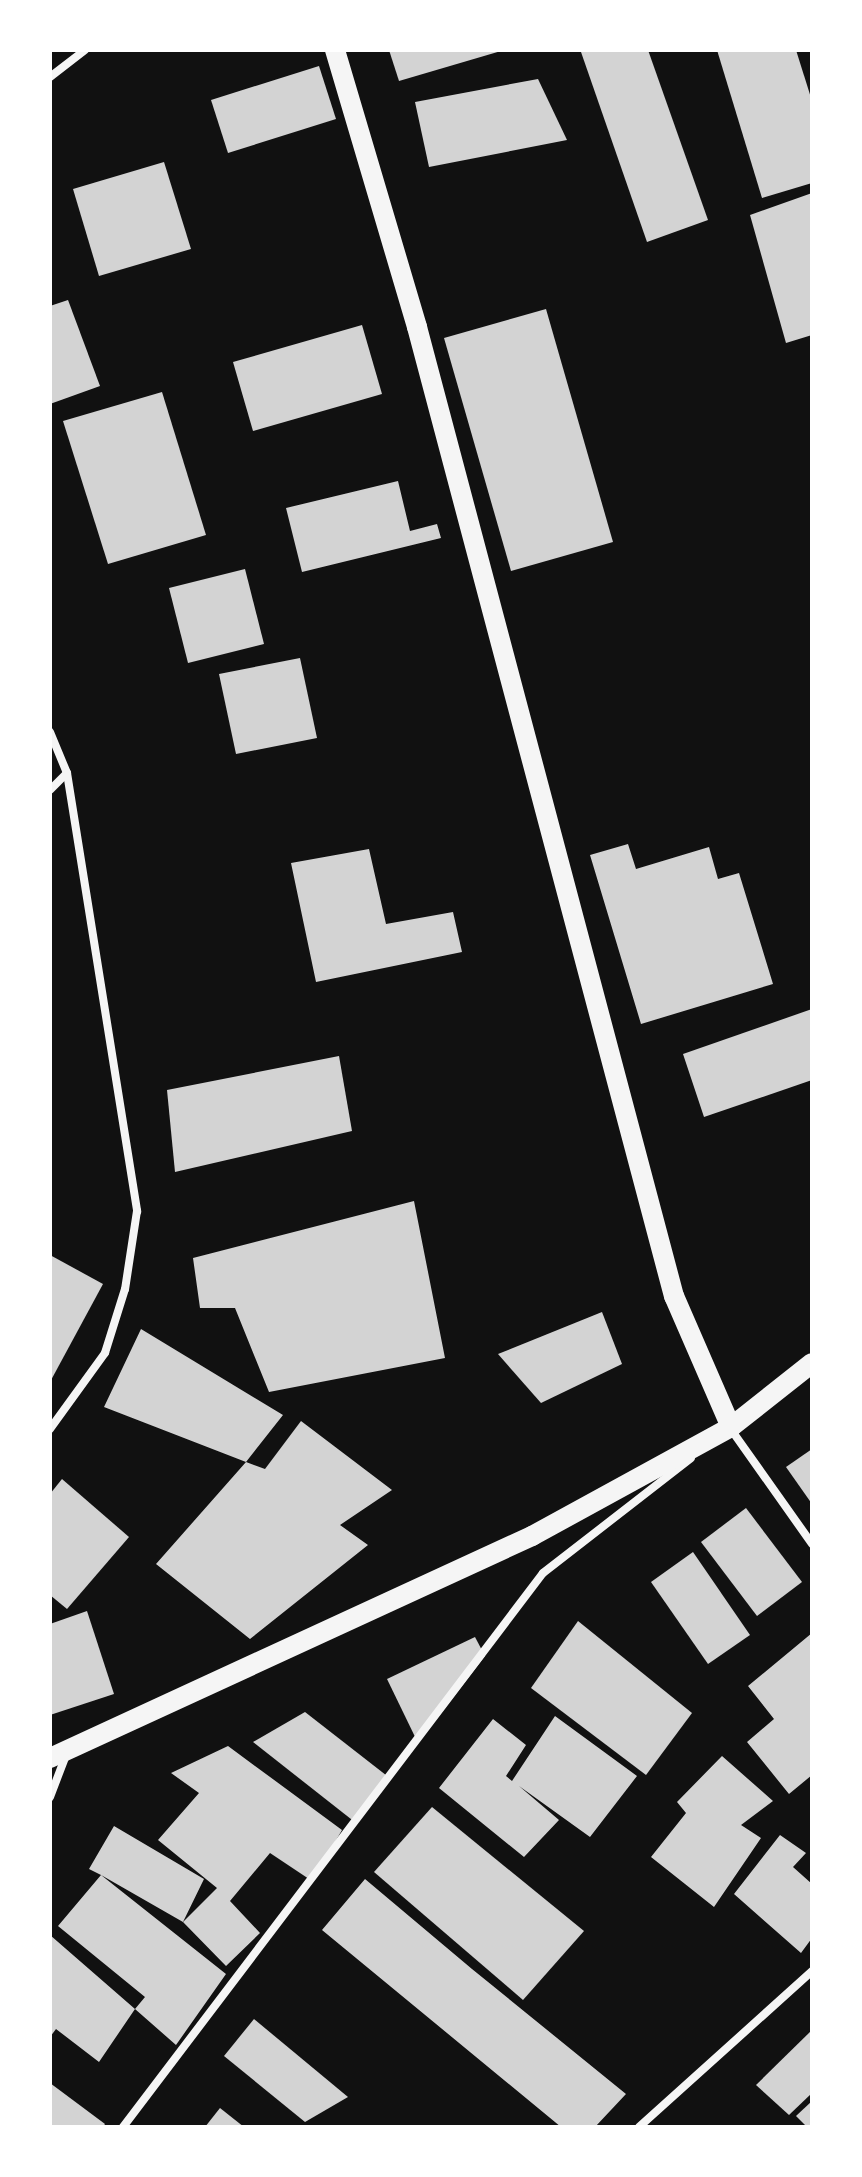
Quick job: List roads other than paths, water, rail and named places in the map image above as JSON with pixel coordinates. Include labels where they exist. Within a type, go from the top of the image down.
[{"type":"main road","points":[[335,50],[417,327],[674,1296],[731,1427]]},
{"type":"main road","points":[[59,1755],[532,1536],[731,1427],[812,1363]]},
{"type":"street","points":[[50,77],[85,50]]},
{"type":"street","points":[[50,732],[67,773],[137,1211],[125,1289],[105,1353],[50,1429]]},
{"type":"street","points":[[50,790],[67,773]]},
{"type":"street","points":[[123,2127],[543,1573],[731,1427],[812,1544]]},
{"type":"street","points":[[50,1797],[59,1755]]},
{"type":"street","points":[[639,2127],[812,1971]]}]
